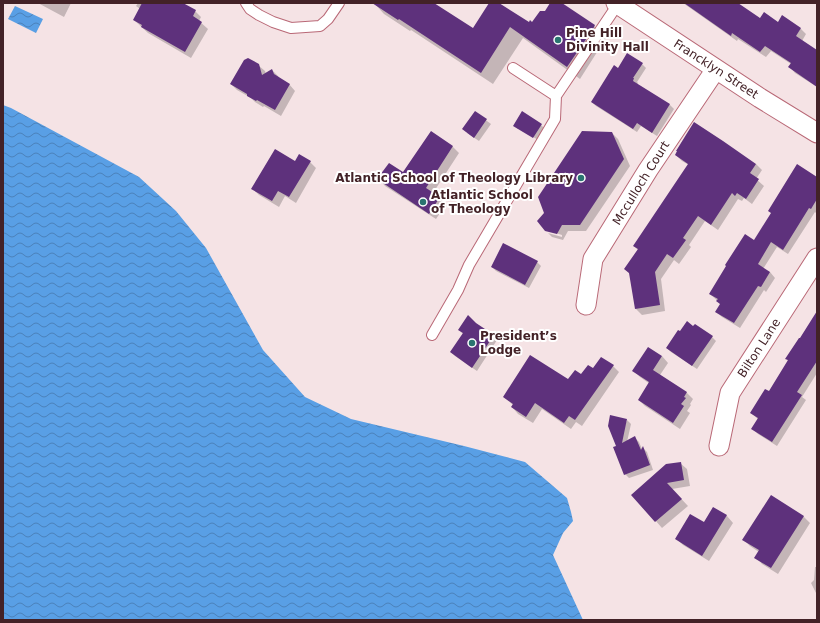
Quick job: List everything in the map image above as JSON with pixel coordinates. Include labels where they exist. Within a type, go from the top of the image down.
[{"type":"street","name":"Francklyn Street","points":[[617,4],[760,98],[817,133]]},
{"type":"street","name":"Mcculloch Court","points":[[586,305],[593,260],[648,170],[716,69]]},
{"type":"street","name":"Bilton Lane","points":[[719,446],[730,393],[817,258]]},
{"type":"lane","points":[[246,3],[250,9],[259,15],[291,28],[320,26],[328,19],[339,3]]},
{"type":"lane","points":[[432,335],[458,290],[469,265],[555,119],[556,96],[617,4]]},
{"type":"lane","points":[[513,68],[556,96]]},
{"type":"water","points":[[15,6],[43,19],[36,33],[8,19]]},
{"type":"water","points":[[3,105],[139,177],[176,211],[206,248],[263,350],[305,397],[351,419],[525,462],[567,498],[573,521],[563,533],[553,555],[583,620],[3,620]]},
{"type":"building","points":[[142,3],[183,3],[196,10],[193,16],[202,22],[185,52],[141,27],[142,25],[133,20]]},
{"type":"building","points":[[372,3],[434,3],[473,28],[489,3],[499,3],[529,22],[530,20],[532,22],[540,11],[545,11],[550,3],[562,3],[595,25],[567,67],[510,27],[481,73]]},
{"type":"building","points":[[684,3],[738,3],[760,18],[764,12],[778,22],[782,15],[801,28],[796,36],[817,50],[817,87],[788,67],[791,63],[765,46],[760,52],[732,33],[731,36]]},
{"type":"building","points":[[627,53],[643,63],[633,78],[633,81],[670,104],[652,133],[637,123],[633,129],[591,102],[614,65],[618,68]]},
{"type":"building","points":[[248,58],[259,64],[262,75],[272,69],[274,74],[290,84],[275,110],[247,96],[247,94],[230,84],[244,60]]},
{"type":"building","points":[[475,111],[487,119],[474,138],[462,129]]},
{"type":"building","points":[[522,111],[542,124],[533,138],[513,126]]},
{"type":"building","points":[[694,122],[756,164],[750,173],[759,179],[746,199],[737,193],[735,196],[732,193],[711,225],[698,216],[683,238],[686,240],[673,258],[667,254],[655,272],[660,305],[635,309],[629,273],[624,269],[638,249],[633,246],[688,164],[675,155]]},
{"type":"building","points":[[431,131],[453,146],[426,188],[440,197],[429,214],[377,179],[389,163],[403,172]]},
{"type":"building","name":"Atlantic School of Theology Library","points":[[582,131],[612,132],[624,159],[580,225],[562,225],[557,234],[545,231],[537,221],[544,213],[538,197]]},
{"type":"building","points":[[275,149],[295,161],[299,154],[311,161],[289,197],[278,191],[272,201],[251,189]]},
{"type":"building","points":[[797,164],[817,177],[817,199],[811,209],[809,208],[783,250],[771,242],[758,264],[770,272],[761,287],[758,286],[734,323],[715,312],[720,304],[716,301],[718,299],[709,294],[726,266],[725,265],[745,234],[754,240],[771,213],[768,211]]},
{"type":"building","points":[[503,243],[538,261],[525,285],[491,267]]},
{"type":"building","points":[[817,311],[817,361],[797,392],[802,395],[772,442],[751,429],[758,418],[750,413],[765,389],[769,391],[788,360],[785,359]]},
{"type":"building","name":"President’s Lodge","points":[[468,315],[476,323],[494,335],[472,368],[450,352],[463,333],[458,330]]},
{"type":"building","points":[[687,321],[693,326],[695,324],[713,336],[692,366],[666,348],[678,330],[680,331]]},
{"type":"building","points":[[648,347],[662,356],[653,370],[687,392],[684,397],[686,398],[681,404],[684,406],[673,423],[638,400],[649,382],[632,371]]},
{"type":"building","points":[[530,355],[568,379],[575,370],[581,374],[588,365],[593,368],[601,357],[614,365],[575,420],[569,416],[564,423],[535,403],[526,417],[511,407],[513,404],[503,397]]},
{"type":"building","points":[[610,415],[627,419],[622,443],[635,436],[641,450],[643,446],[650,465],[624,475],[613,447],[616,446],[608,426]]},
{"type":"building","points":[[681,462],[684,480],[667,483],[682,499],[655,522],[631,495],[666,464]]},
{"type":"building","points":[[771,495],[804,516],[771,568],[754,558],[759,550],[742,540]]},
{"type":"building","points":[[713,507],[727,515],[702,556],[675,539],[690,514],[704,522]]},
{"type":"place","name":"Pine Hill Divinity Hall","points":[[558,40]]},
{"type":"place","name":"Atlantic School of Theology Library","points":[[581,178]]},
{"type":"place","name":"Atlantic School of Theology","points":[[423,202]]},
{"type":"place","name":"President’s Lodge","points":[[472,343]]}]
